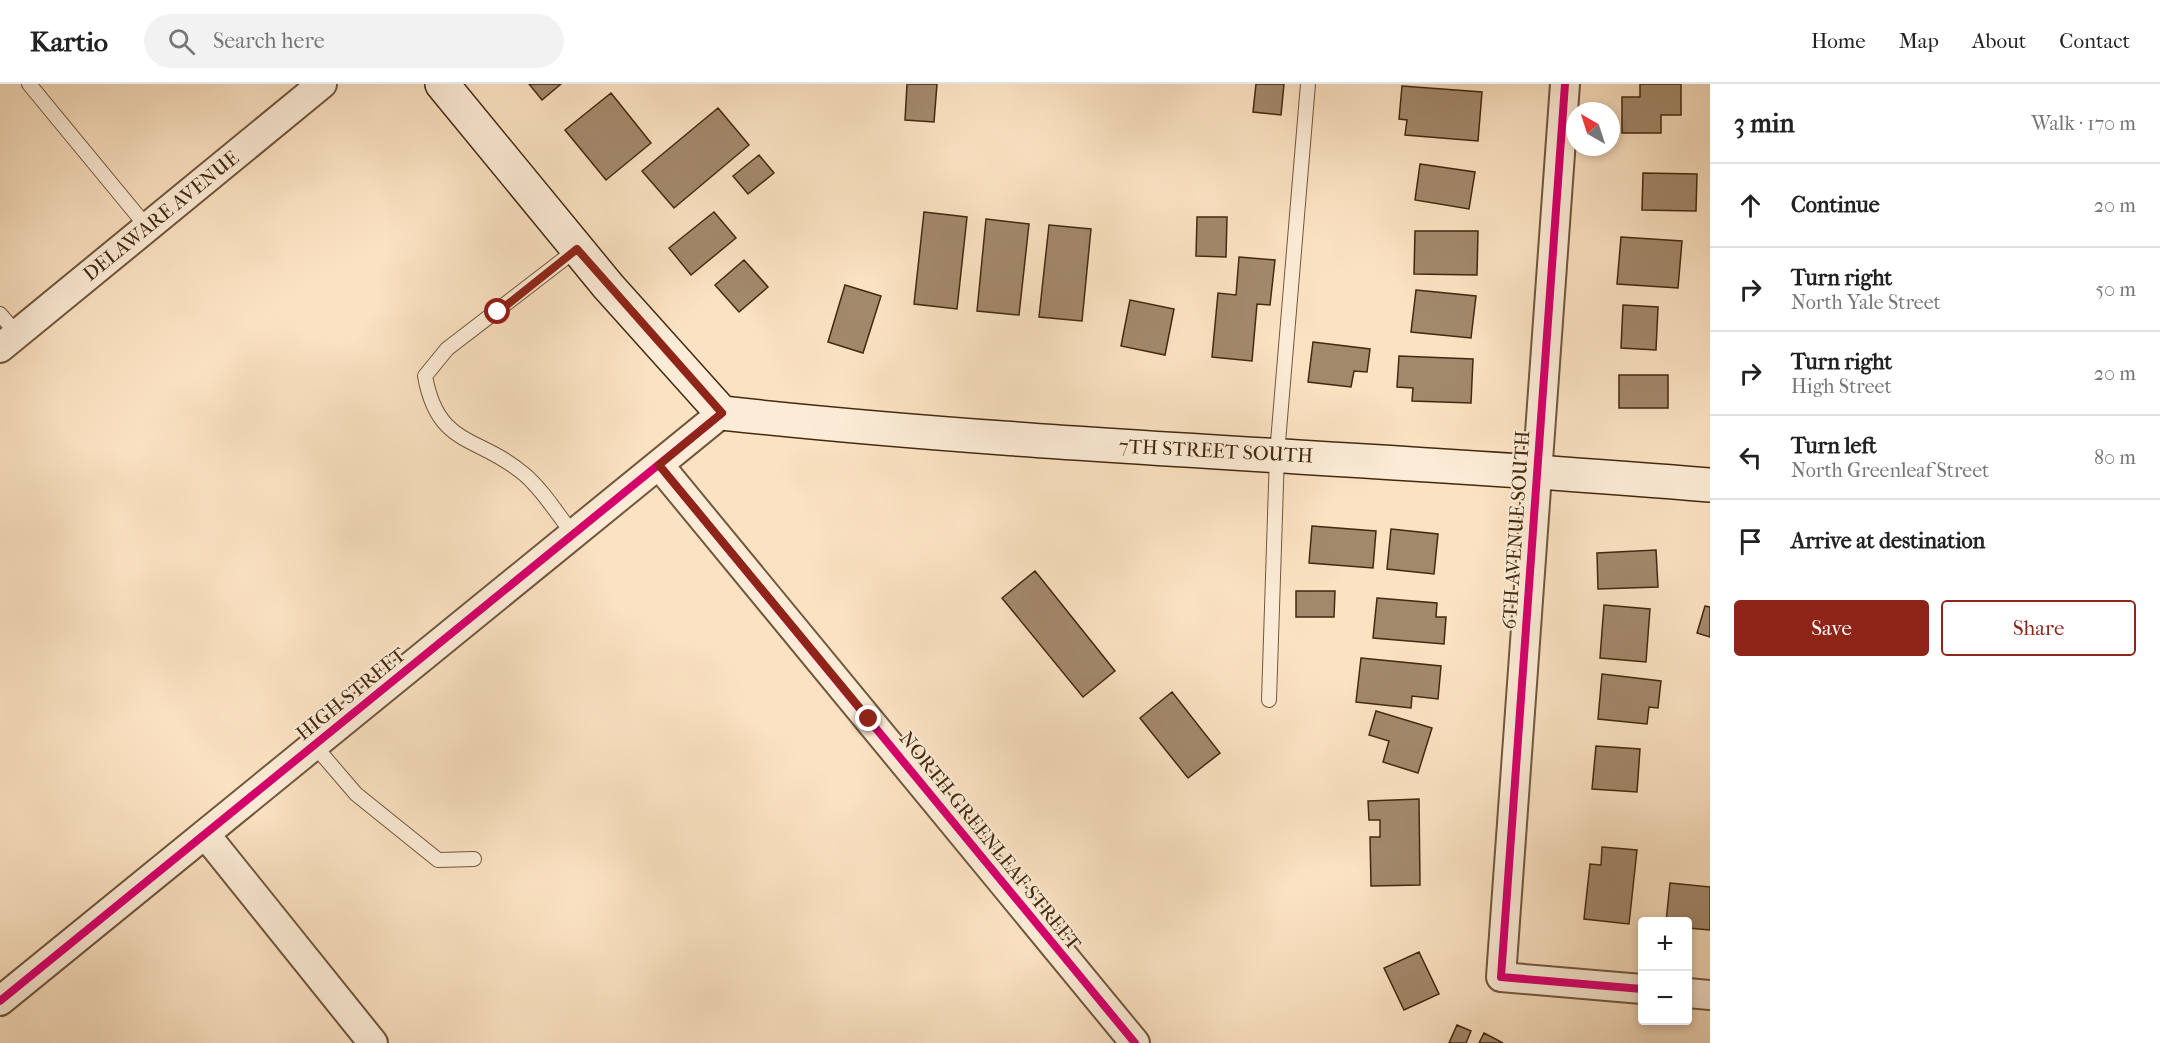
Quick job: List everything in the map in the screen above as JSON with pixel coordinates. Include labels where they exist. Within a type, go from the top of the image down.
[{"type":"main road","points":[[442,84],[577,249],[722,413]]},
{"type":"main road","name":"7TH STREET SOUTH","points":[[722,413],[863,428],[1537,470],[1710,485]]},
{"type":"street","name":"DELAWARE AVENUE","points":[[6,332],[147,227],[322,84]]},
{"type":"street","name":"6TH AVENUE SOUTH","points":[[1565,84],[1501,978],[1638,989]]},
{"type":"street","name":"HIGH STREET","points":[[0,1001],[722,413]]},
{"type":"street","name":"NORTH GREENLEAF STREET","points":[[659,465],[1135,1043]]},
{"type":"street","points":[[205,834],[373,1043]]},
{"type":"street","points":[[1692,993],[1710,995]]},
{"type":"lane","points":[[29,84],[147,227]]},
{"type":"lane","points":[[1269,700],[1276,454],[1308,84]]},
{"type":"lane","points":[[573,534],[526,476],[500,454],[479,448],[454,434],[429,400],[425,376],[447,349],[577,249]]},
{"type":"lane","points":[[314,745],[356,794],[438,860],[474,859]]},
{"type":"building","points":[[529,84],[561,84],[542,100]]},
{"type":"building","points":[[907,84],[937,84],[934,122],[905,120]]},
{"type":"building","points":[[1256,84],[1284,84],[1281,115],[1253,112]]},
{"type":"building","points":[[1640,84],[1681,84],[1681,115],[1661,115],[1661,133],[1622,133],[1622,97],[1640,97]]},
{"type":"building","points":[[1402,86],[1482,92],[1478,141],[1405,135],[1407,120],[1399,119]]},
{"type":"building","points":[[611,93],[651,143],[606,180],[565,130]]},
{"type":"building","points":[[718,108],[749,145],[674,208],[642,171]]},
{"type":"building","points":[[759,155],[774,173],[748,194],[733,176]]},
{"type":"building","points":[[1420,164],[1475,172],[1469,209],[1415,200]]},
{"type":"building","points":[[1643,173],[1697,174],[1696,211],[1642,210]]},
{"type":"building","points":[[714,212],[736,238],[691,275],[669,248]]},
{"type":"building","points":[[924,212],[967,217],[957,309],[914,304]]},
{"type":"building","points":[[1197,217],[1227,217],[1226,257],[1196,256]]},
{"type":"building","points":[[986,219],[1029,224],[1019,315],[977,311]]},
{"type":"building","points":[[1049,225],[1091,229],[1082,321],[1039,317]]},
{"type":"building","points":[[1415,231],[1478,231],[1477,275],[1414,274]]},
{"type":"building","points":[[1621,237],[1682,241],[1678,288],[1617,284]]},
{"type":"building","points":[[1239,257],[1275,260],[1270,305],[1257,304],[1252,361],[1212,357],[1218,293],[1236,295]]},
{"type":"building","points":[[744,260],[768,287],[739,312],[715,285]]},
{"type":"building","points":[[845,285],[881,296],[863,353],[828,342]]},
{"type":"building","points":[[1416,290],[1476,296],[1471,338],[1411,332]]},
{"type":"building","points":[[1130,300],[1174,309],[1165,355],[1121,346]]},
{"type":"building","points":[[1623,305],[1658,307],[1656,350],[1621,348]]},
{"type":"building","points":[[1313,342],[1370,349],[1367,372],[1354,371],[1351,387],[1308,382]]},
{"type":"building","points":[[1399,356],[1473,359],[1471,403],[1412,401],[1413,388],[1397,387]]},
{"type":"building","points":[[1619,375],[1668,375],[1668,408],[1619,408]]},
{"type":"building","points":[[1312,526],[1376,531],[1373,568],[1309,563]]},
{"type":"building","points":[[1391,529],[1438,534],[1434,574],[1387,569]]},
{"type":"building","points":[[1656,550],[1658,587],[1598,589],[1597,553]]},
{"type":"building","points":[[1035,571],[1115,671],[1083,697],[1002,598]]},
{"type":"building","points":[[1296,591],[1335,591],[1334,617],[1296,617]]},
{"type":"building","points":[[1377,598],[1437,603],[1436,617],[1446,617],[1444,644],[1373,638]]},
{"type":"building","points":[[1604,605],[1650,609],[1646,662],[1600,658]]},
{"type":"building","points":[[1705,606],[1710,607],[1710,637],[1697,633]]},
{"type":"building","points":[[1361,658],[1441,666],[1438,699],[1412,696],[1411,708],[1356,702]]},
{"type":"building","points":[[1602,674],[1661,681],[1658,708],[1649,707],[1647,724],[1598,719]]},
{"type":"building","points":[[1172,692],[1220,753],[1188,778],[1140,718]]},
{"type":"building","points":[[1376,711],[1432,728],[1418,773],[1383,762],[1389,741],[1369,735]]},
{"type":"building","points":[[1596,746],[1640,749],[1637,792],[1592,789]]},
{"type":"building","points":[[1419,799],[1420,885],[1371,886],[1370,837],[1380,837],[1380,820],[1369,820],[1368,801]]},
{"type":"building","points":[[1602,847],[1637,850],[1629,924],[1584,919],[1590,864],[1601,865]]},
{"type":"building","points":[[1670,883],[1710,887],[1710,930],[1692,928],[1692,917],[1667,917]]},
{"type":"building","points":[[1419,952],[1439,994],[1404,1010],[1384,968]]},
{"type":"building","points":[[1457,1025],[1471,1031],[1466,1043],[1449,1043]]},
{"type":"building","points":[[1484,1033],[1503,1043],[1479,1043]]},
{"type":"cycle path","points":[[1565,84],[1501,977],[1638,989]]},
{"type":"cycle path","points":[[0,1001],[722,413]]},
{"type":"cycle path","points":[[659,465],[1135,1043]]},
{"type":"route","points":[[498,312],[577,249],[722,413],[659,465],[869,719]]}]
